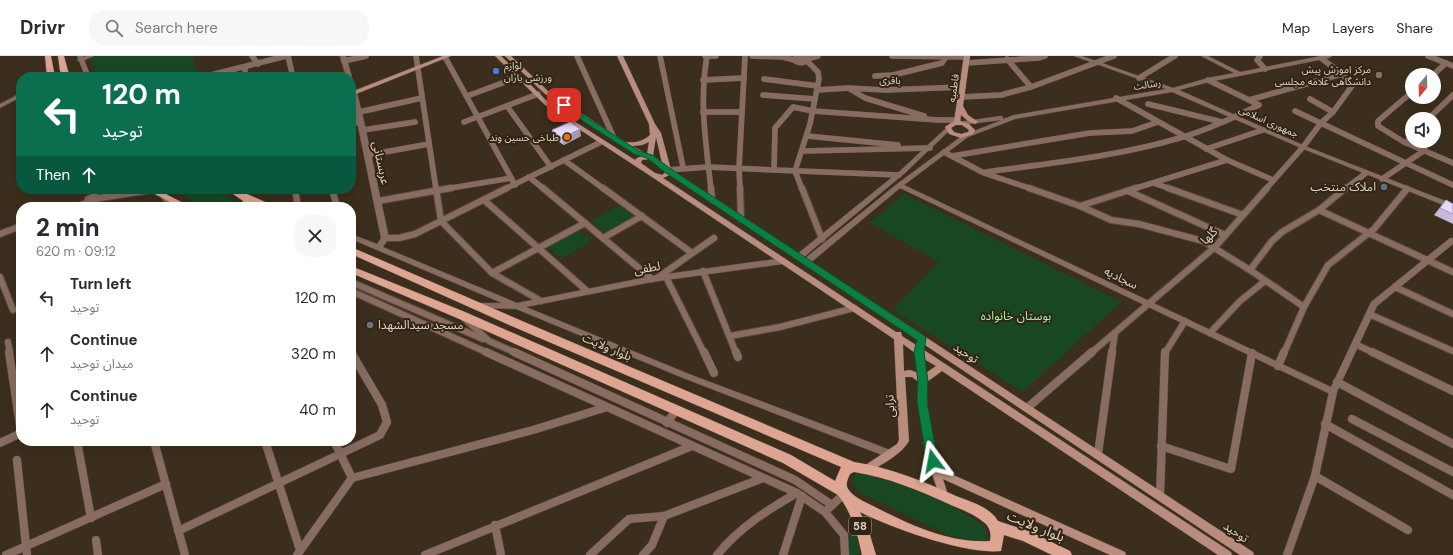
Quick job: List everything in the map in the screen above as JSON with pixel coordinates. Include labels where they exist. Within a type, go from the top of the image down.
[{"type":"main road","points":[[48,56],[50,72]]},
{"type":"main road","points":[[61,56],[65,72]]},
{"type":"main road","points":[[498,56],[551,107],[601,142],[637,164],[636,161],[638,158],[649,157]]},
{"type":"main road","points":[[508,56],[547,93],[623,144],[636,152],[649,157]]},
{"type":"main road","points":[[620,56],[652,124],[658,133],[668,170],[667,174],[663,177],[655,176]]},
{"type":"main road","points":[[356,92],[446,57]]},
{"type":"main road","name":"فاطمیه","points":[[959,122],[960,104],[967,59]]},
{"type":"main road","points":[[551,107],[560,102]]},
{"type":"main road","points":[[960,104],[962,113],[975,122]]},
{"type":"main road","points":[[959,122],[971,128],[972,132],[967,135],[954,134],[948,127],[959,122]]},
{"type":"main road","points":[[649,157],[653,135],[652,124]]},
{"type":"main road","points":[[623,144],[641,143],[648,140],[653,135]]},
{"type":"main road","name":"توحید","points":[[649,157],[802,260],[1249,555]]},
{"type":"main road","name":"توحید","points":[[637,164],[1227,555]]},
{"type":"main road","points":[[159,194],[177,202]]},
{"type":"main road","points":[[240,194],[256,202]]},
{"type":"main road","points":[[244,197],[246,202]]},
{"type":"main road","name":"بلوار ولایت","points":[[356,252],[664,387],[853,467],[877,471],[907,480],[943,495],[980,512],[995,526],[1026,536],[1065,555]]},
{"type":"main road","points":[[783,261],[802,260]]},
{"type":"main road","points":[[356,270],[787,459],[886,522],[918,537],[950,548],[977,554],[989,551],[996,547],[998,533],[995,526]]},
{"type":"main road","name":"ترابی","points":[[867,469],[900,447],[904,441],[898,337],[899,323]]},
{"type":"main road","points":[[922,338],[919,352],[923,381],[922,402],[930,452],[943,495]]},
{"type":"main road","points":[[923,381],[942,367]]},
{"type":"main road","points":[[900,375],[908,373],[917,375],[923,381]]},
{"type":"main road","points":[[844,494],[840,484],[842,478],[845,471],[853,467]]},
{"type":"main road","points":[[936,470],[1121,555]]},
{"type":"main road","name":"58","points":[[844,494],[864,535],[868,555]]},
{"type":"street","points":[[86,72],[80,58],[91,56]]},
{"type":"street","points":[[252,56],[258,64]]},
{"type":"street","points":[[224,72],[258,64],[271,58],[287,56],[292,72]]},
{"type":"street","points":[[348,72],[343,58],[366,56]]},
{"type":"street","points":[[416,56],[441,221],[492,273],[541,301]]},
{"type":"street","points":[[577,56],[614,138]]},
{"type":"street","points":[[660,56],[683,167]]},
{"type":"street","points":[[712,200],[703,112],[703,80],[706,56],[716,56]]},
{"type":"street","points":[[741,219],[739,168],[745,56]]},
{"type":"street","points":[[752,56],[795,59],[818,56]]},
{"type":"street","points":[[892,56],[933,56],[967,59],[1038,58],[1045,56]]},
{"type":"street","name":"جمهوری اسلامی","points":[[1077,56],[1173,90],[1302,147],[1453,207]]},
{"type":"street","points":[[962,97],[1001,95],[1031,87],[1114,56]]},
{"type":"street","points":[[1139,78],[1175,56]]},
{"type":"street","points":[[1204,56],[1240,74]]},
{"type":"street","points":[[1260,56],[1257,60],[1266,69]]},
{"type":"street","name":"رسالت","points":[[802,260],[967,135],[1014,117],[1116,98],[1173,90],[1208,80],[1329,56]]},
{"type":"street","points":[[1428,56],[1453,66]]},
{"type":"street","points":[[446,57],[515,185]]},
{"type":"street","points":[[875,76],[893,75],[942,63],[946,57]]},
{"type":"street","points":[[807,58],[818,72],[820,79],[807,136],[795,171],[822,239]]},
{"type":"street","name":"گلها","points":[[1027,408],[1214,247],[1302,147],[1321,123],[1333,112],[1352,86],[1342,74],[1321,58]]},
{"type":"street","points":[[795,59],[818,72]]},
{"type":"street","points":[[1007,59],[1031,87]]},
{"type":"street","points":[[1441,68],[1446,63]]},
{"type":"street","points":[[245,67],[245,72]]},
{"type":"street","points":[[1250,100],[1342,74]]},
{"type":"street","points":[[467,96],[520,77]]},
{"type":"street","points":[[703,80],[744,78]]},
{"type":"street","name":"باقری","points":[[764,79],[818,88],[885,90],[963,87]]},
{"type":"street","points":[[984,173],[1055,163],[1172,140],[1222,122],[1259,105],[1208,80]]},
{"type":"street","points":[[802,260],[822,239],[930,148],[948,127],[938,120],[865,98],[848,88]]},
{"type":"street","points":[[464,122],[538,94]]},
{"type":"street","points":[[763,95],[816,99]]},
{"type":"street","points":[[1435,112],[1453,95]]},
{"type":"street","points":[[0,106],[16,98]]},
{"type":"street","points":[[359,112],[422,98]]},
{"type":"street","points":[[1116,98],[1227,160],[1273,180]]},
{"type":"street","points":[[1405,98],[1378,121],[1378,126],[1385,132],[1405,142]]},
{"type":"street","points":[[1310,99],[1333,112]]},
{"type":"street","name":"عربستانی","points":[[356,102],[385,238]]},
{"type":"street","points":[[1148,104],[1222,122]]},
{"type":"street","points":[[507,106],[551,166]]},
{"type":"street","points":[[774,170],[775,128],[793,107],[813,111],[959,122],[975,122],[1014,117]]},
{"type":"street","points":[[1294,111],[1453,185]]},
{"type":"street","points":[[703,112],[742,112]]},
{"type":"street","points":[[356,123],[360,121]]},
{"type":"street","points":[[363,130],[415,122]]},
{"type":"street","points":[[952,156],[1090,133],[1132,131],[1158,122]]},
{"type":"street","points":[[1206,149],[1263,130]]},
{"type":"street","points":[[807,136],[930,148]]},
{"type":"street","points":[[378,248],[385,238],[399,238],[415,234],[601,142]]},
{"type":"street","points":[[368,155],[429,144]]},
{"type":"street","points":[[803,150],[930,148]]},
{"type":"street","points":[[1419,148],[1453,163]]},
{"type":"street","points":[[1382,179],[1424,150]]},
{"type":"street","points":[[944,152],[984,173],[1080,206],[1111,220],[1139,224],[1203,241],[1250,270],[1304,307]]},
{"type":"street","points":[[564,160],[692,253]]},
{"type":"street","points":[[1080,206],[1227,160]]},
{"type":"street","points":[[668,170],[683,167],[708,167],[898,175]]},
{"type":"street","points":[[1250,270],[1272,241],[1282,232],[1320,210],[1366,173]]},
{"type":"street","points":[[529,177],[603,238],[655,278],[714,238]]},
{"type":"street","points":[[378,201],[511,178]]},
{"type":"street","points":[[1153,183],[1243,215]]},
{"type":"street","name":"سجادیه","points":[[900,185],[1333,392]]},
{"type":"street","points":[[1278,366],[1304,307],[1328,265],[1374,229],[1407,189]]},
{"type":"street","points":[[1128,191],[1225,235]]},
{"type":"street","points":[[80,202],[93,197],[96,194]]},
{"type":"street","points":[[89,202],[100,198],[125,194]]},
{"type":"street","points":[[164,196],[168,202]]},
{"type":"street","points":[[484,200],[587,292]]},
{"type":"street","points":[[1320,210],[1453,272]]},
{"type":"street","points":[[603,238],[642,216]]},
{"type":"street","points":[[492,273],[585,223]]},
{"type":"street","points":[[0,234],[16,228]]},
{"type":"street","points":[[356,238],[686,376],[890,454]]},
{"type":"street","points":[[1287,555],[1315,476],[1333,392],[1374,304],[1453,240]]},
{"type":"street","name":"لطفی","points":[[516,306],[655,278],[783,261]]},
{"type":"street","points":[[703,271],[738,357]]},
{"type":"street","points":[[0,277],[13,310]]},
{"type":"street","points":[[666,277],[714,373]]},
{"type":"street","points":[[1210,333],[1240,301],[1265,281]]},
{"type":"street","points":[[356,284],[489,341],[795,480],[832,505]]},
{"type":"street","points":[[1395,287],[1453,314]]},
{"type":"street","points":[[356,293],[800,495],[825,512],[844,535],[845,555]]},
{"type":"street","points":[[477,306],[516,306]]},
{"type":"street","points":[[730,336],[780,327],[854,308]]},
{"type":"street","points":[[1369,314],[1453,351]]},
{"type":"street","points":[[461,315],[489,341]]},
{"type":"street","points":[[1160,495],[1165,351],[1185,321]]},
{"type":"street","points":[[1098,454],[1114,333]]},
{"type":"street","points":[[8,342],[16,398]]},
{"type":"street","points":[[1355,344],[1453,391]]},
{"type":"street","points":[[1162,446],[1231,469],[1252,353]]},
{"type":"street","points":[[178,531],[380,435],[387,422],[382,405],[356,361]]},
{"type":"street","points":[[1337,382],[1453,444]]},
{"type":"street","points":[[298,553],[352,478],[533,430],[607,407]]},
{"type":"street","points":[[667,422],[676,410]]},
{"type":"street","points":[[1352,419],[1453,472]]},
{"type":"street","points":[[1325,424],[1453,495]]},
{"type":"street","points":[[0,442],[16,435]]},
{"type":"street","points":[[78,446],[91,518]]},
{"type":"street","points":[[155,446],[185,555]]},
{"type":"street","points":[[267,446],[279,483],[298,553]]},
{"type":"street","points":[[336,446],[352,478]]},
{"type":"street","points":[[425,555],[692,446]]},
{"type":"street","points":[[17,460],[27,551]]},
{"type":"street","points":[[1315,476],[1408,530]]},
{"type":"street","points":[[590,555],[629,519],[664,516],[763,478]]},
{"type":"street","points":[[6,555],[27,551],[91,518],[166,484]]},
{"type":"street","points":[[825,512],[844,494]]},
{"type":"street","points":[[717,555],[724,546],[756,517],[800,495]]},
{"type":"street","points":[[783,555],[800,495]]},
{"type":"street","points":[[643,555],[652,545],[664,516]]},
{"type":"street","points":[[494,526],[501,555]]},
{"type":"street","points":[[96,540],[98,555]]},
{"type":"green space","points":[[97,56],[196,56],[192,59],[198,72],[96,72],[89,59]]},
{"type":"green space","points":[[179,194],[223,194],[236,200],[236,202],[197,202]]},
{"type":"green space","name":"بوستان خانواده","points":[[904,194],[1121,302],[1023,392],[893,310],[939,262],[870,223]]},
{"type":"green space","points":[[619,205],[635,217],[606,233],[591,221]]},
{"type":"green space","points":[[578,230],[591,241],[561,259],[548,247]]},
{"type":"green space","points":[[857,473],[908,487],[940,500],[985,527],[987,539],[981,543],[969,542],[948,535],[857,491],[850,479]]},
{"type":"green space","points":[[855,532],[859,555],[848,555],[850,535]]},
{"type":"building","points":[[570,122],[580,129],[562,138],[552,130]]},
{"type":"building","points":[[1446,200],[1453,204],[1453,214],[1440,208]]},
{"type":"place","name":"لوازم ورزشی یاران","points":[[496,71]]},
{"type":"place","name":"مرکز اموزش پیش دانشگاهی علامه مجلسی","points":[[1379,75]]},
{"type":"place","name":"طباخی حسین وند","points":[[567,137]]},
{"type":"place","name":"املاک منتخب","points":[[1384,187]]},
{"type":"place","name":"مسجد سیدالشهدا","points":[[370,325]]},
{"type":"route","points":[[564,105],[636,152],[650,157],[668,171],[922,338],[919,352],[923,381],[922,402],[930,452],[933,461]]}]
